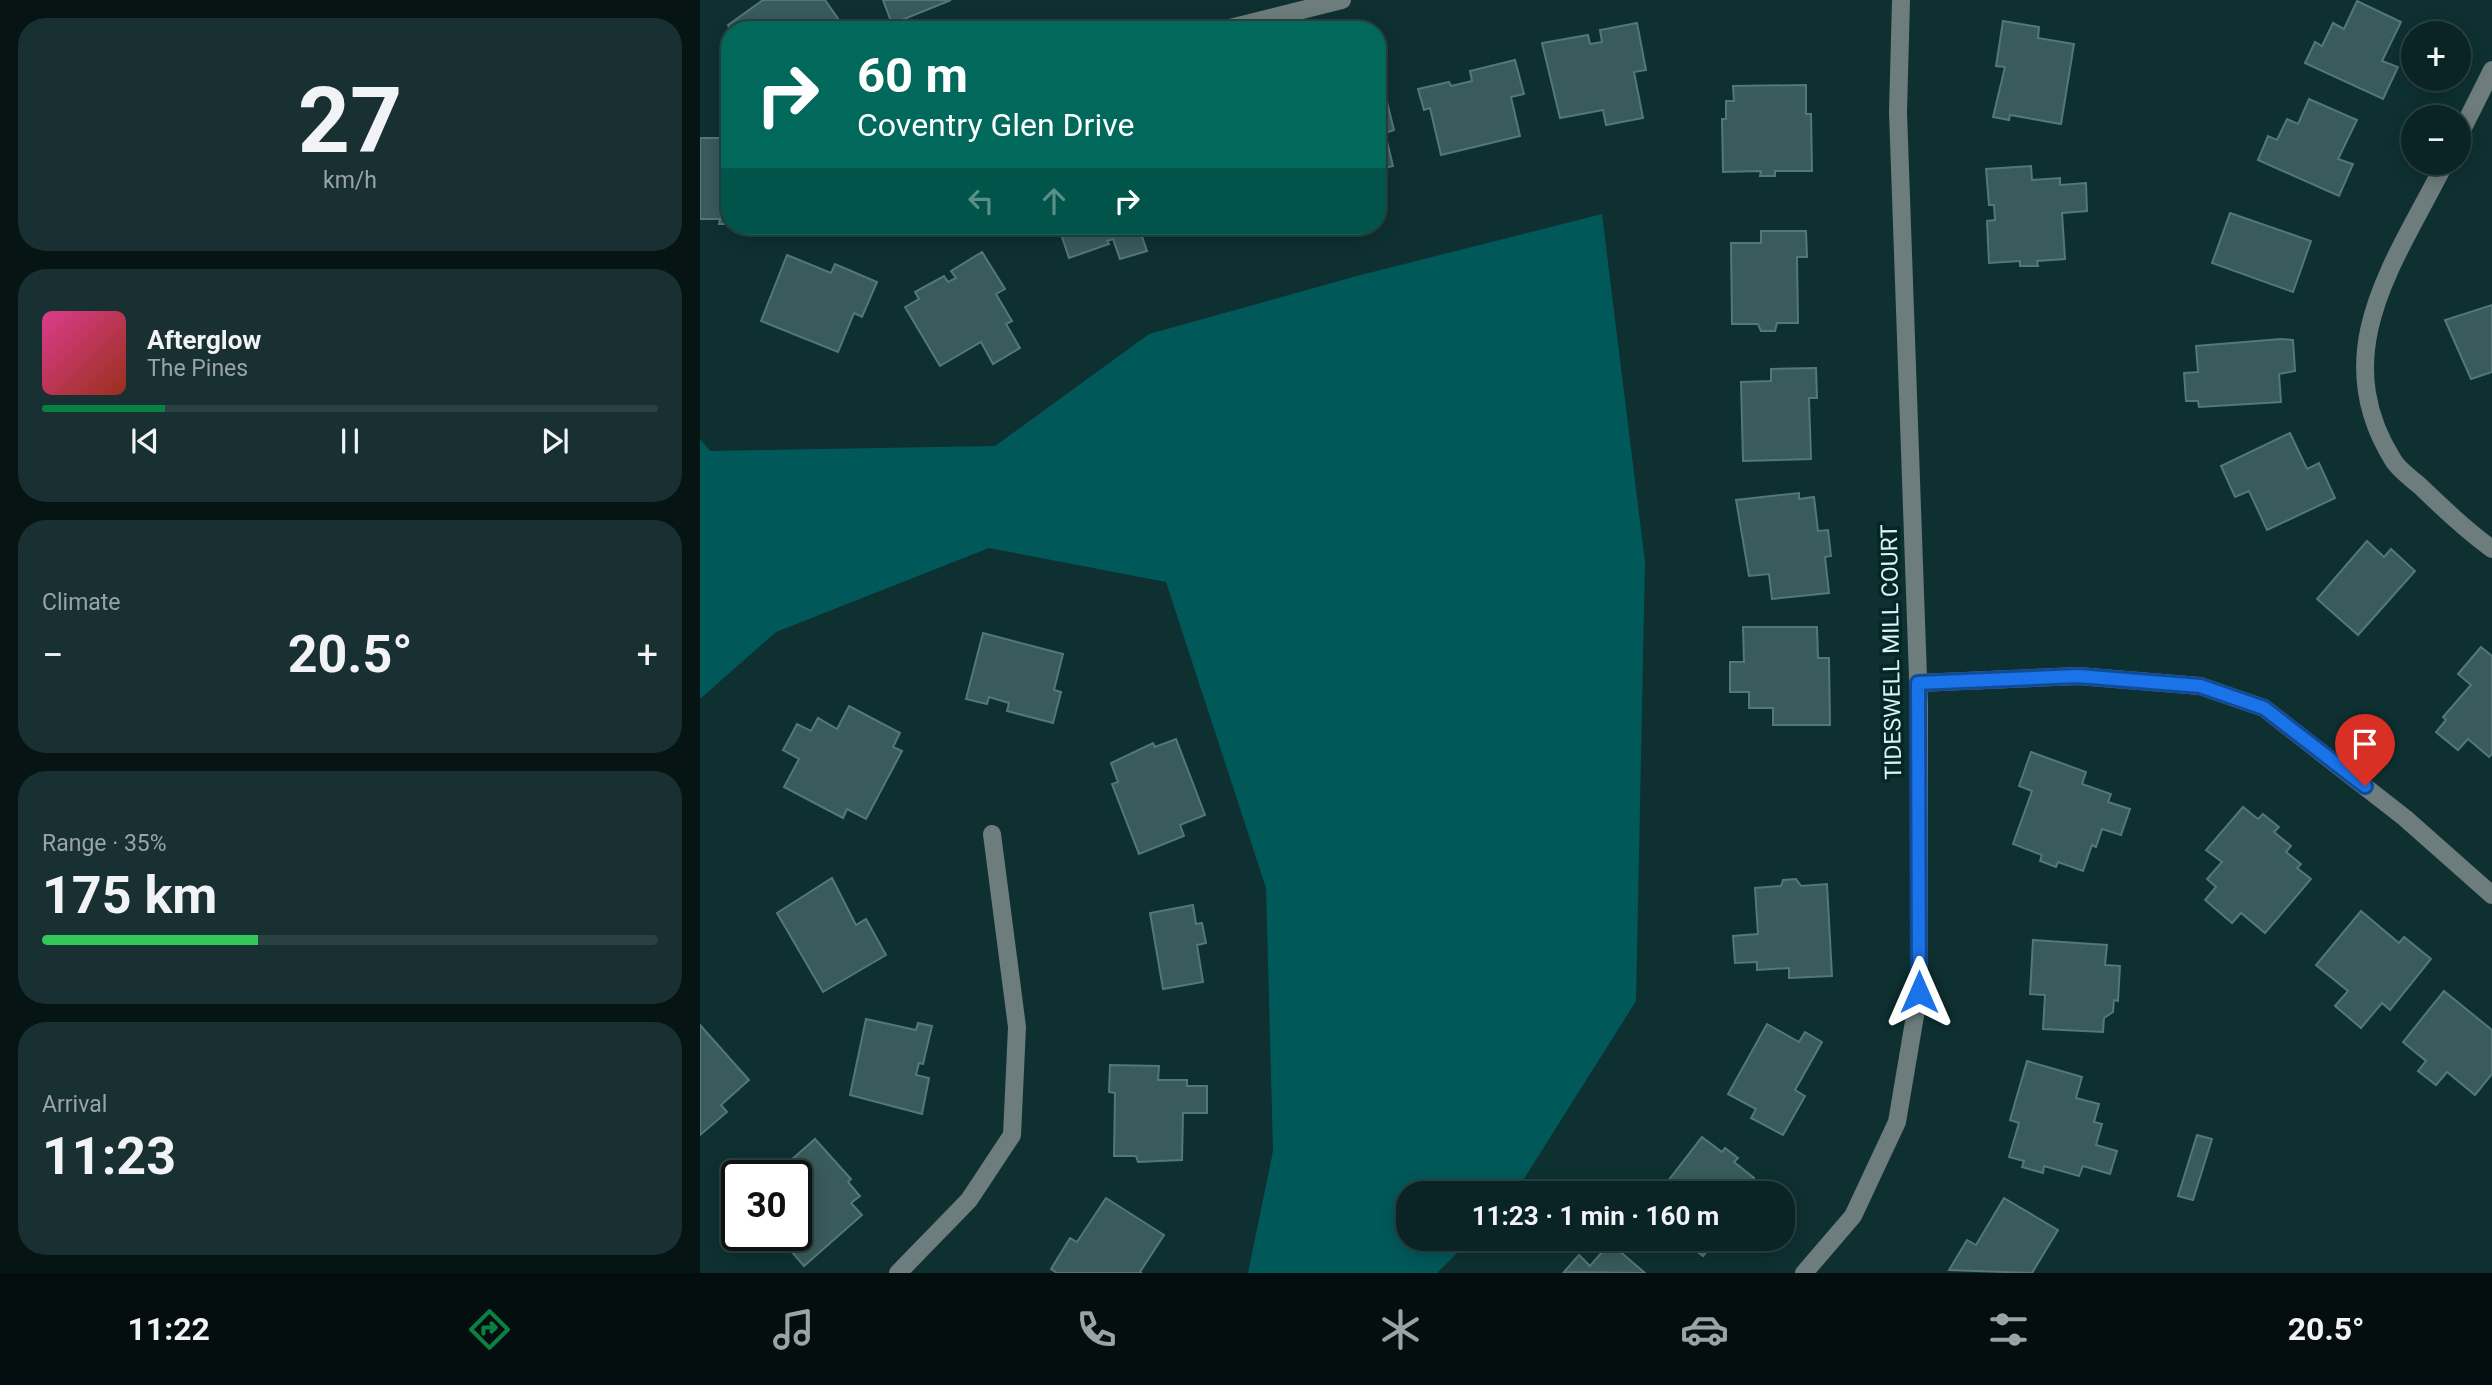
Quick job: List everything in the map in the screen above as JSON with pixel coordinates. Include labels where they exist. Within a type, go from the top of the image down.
[{"type":"street","points":[[1258,21],[1342,0]]},
{"type":"street","name":"TIDESWELL MILL COURT","points":[[1804,1273],[1853,1216],[1897,1122],[1919,992],[1918,683],[1898,112],[1901,0]]},
{"type":"street","points":[[2471,112],[2492,70]]},
{"type":"street","points":[[2439,175],[2377,299],[2365,339],[2364,376],[2374,423],[2394,462],[2492,549]]},
{"type":"street","points":[[1918,683],[2078,676],[2200,686],[2264,708],[2405,818],[2492,895]]},
{"type":"street","points":[[898,1273],[969,1200],[1012,1135],[1017,1027],[992,834]]},
{"type":"shaded area","points":[[1602,214],[1645,562],[1636,1001],[1523,1181],[1396,1181],[1396,1251],[1459,1251],[1437,1273],[1248,1273],[1273,1151],[1266,888],[1166,582],[989,548],[776,632],[700,699],[700,439],[710,451],[995,446],[1149,334],[1353,277]]},
{"type":"building","points":[[763,0],[825,0],[840,21],[734,21]]},
{"type":"building","points":[[883,0],[951,0],[899,21],[891,21]]},
{"type":"building","points":[[2357,1],[2401,22],[2382,61],[2398,67],[2383,99],[2305,63],[2315,42],[2322,46],[2333,23],[2344,29]]},
{"type":"building","points":[[2003,21],[2039,27],[2038,38],[2074,44],[2061,124],[2010,115],[2009,120],[1993,117],[2005,67],[1996,66]]},
{"type":"building","points":[[1637,23],[1646,70],[1634,72],[1643,118],[1606,125],[1603,110],[1560,118],[1542,43],[1588,35],[1590,44],[1602,42],[1600,30]]},
{"type":"building","points":[[1515,60],[1524,94],[1511,97],[1520,136],[1441,155],[1430,108],[1424,110],[1418,89],[1449,82],[1451,86],[1472,81],[1470,71]]},
{"type":"building","points":[[1806,85],[1806,114],[1811,114],[1812,171],[1775,171],[1775,176],[1760,176],[1761,171],[1723,172],[1722,119],[1726,119],[1726,101],[1734,101],[1733,86]]},
{"type":"building","points":[[1386,98],[1394,130],[1386,133]]},
{"type":"building","points":[[2309,99],[2357,120],[2338,159],[2353,164],[2339,196],[2258,160],[2268,136],[2277,140],[2287,119],[2298,124]]},
{"type":"building","points":[[1386,137],[1393,166],[1386,168]]},
{"type":"building","points":[[700,138],[721,138],[721,224],[720,219],[700,219]]},
{"type":"building","points":[[2031,166],[2032,180],[2060,178],[2060,185],[2086,183],[2087,211],[2062,213],[2065,259],[2037,261],[2038,266],[2020,266],[2020,261],[1989,263],[1987,221],[1995,220],[1994,205],[1989,205],[1986,169]]},
{"type":"building","points":[[2230,213],[2311,241],[2293,292],[2212,263]]},
{"type":"building","points":[[1761,231],[1806,231],[1807,257],[1797,257],[1798,323],[1777,323],[1775,331],[1761,331],[1758,324],[1732,324],[1731,243],[1761,243]]},
{"type":"building","points":[[1061,235],[1141,235],[1147,251],[1120,259],[1113,239],[1107,241],[1109,244],[1069,258]]},
{"type":"building","points":[[982,252],[1005,289],[996,294],[1012,321],[1006,324],[1020,348],[993,364],[981,342],[940,366],[905,307],[919,299],[915,292],[944,276],[948,282],[956,278],[951,271]]},
{"type":"building","points":[[787,255],[831,273],[835,264],[877,282],[862,317],[854,313],[838,352],[761,321]]},
{"type":"building","points":[[2492,305],[2492,372],[2471,379],[2445,320]]},
{"type":"building","points":[[2293,340],[2295,371],[2279,374],[2281,402],[2199,407],[2198,401],[2186,401],[2184,373],[2198,372],[2196,346]]},
{"type":"building","points":[[1816,368],[1817,398],[1809,398],[1811,459],[1743,461],[1741,382],[1771,381],[1771,369]]},
{"type":"building","points":[[2290,433],[2307,469],[2319,463],[2335,498],[2267,530],[2249,491],[2235,497],[2221,466]]},
{"type":"building","points":[[1799,493],[1799,499],[1814,497],[1818,531],[1828,530],[1831,556],[1825,557],[1829,593],[1772,599],[1769,574],[1749,576],[1736,500]]},
{"type":"building","points":[[2367,541],[2384,557],[2391,549],[2415,571],[2358,635],[2317,599]]},
{"type":"building","points":[[1743,627],[1817,627],[1818,658],[1829,658],[1830,725],[1773,725],[1773,708],[1749,708],[1749,692],[1730,692],[1730,662],[1744,662]]},
{"type":"building","points":[[983,633],[1063,654],[1054,690],[1061,692],[1053,723],[1007,711],[1009,703],[989,697],[987,704],[966,699]]},
{"type":"building","points":[[2481,647],[2492,656],[2492,754],[2489,757],[2468,739],[2458,750],[2436,732],[2446,720],[2443,717],[2471,685],[2458,674]]},
{"type":"building","points":[[849,706],[900,733],[893,747],[902,751],[866,819],[847,809],[843,818],[784,787],[799,759],[783,750],[797,724],[811,731],[818,718],[837,729]]},
{"type":"building","points":[[1176,739],[1205,815],[1180,825],[1184,836],[1139,854],[1112,784],[1118,782],[1111,763],[1153,743],[1155,747]]},
{"type":"building","points":[[2031,752],[2086,772],[2082,784],[2111,794],[2108,802],[2130,809],[2121,835],[2102,829],[2096,847],[2092,845],[2083,871],[2058,862],[2056,867],[2040,861],[2042,855],[2013,844],[2032,791],[2019,786]]},
{"type":"building","points":[[2243,807],[2258,819],[2263,814],[2279,827],[2274,832],[2291,846],[2286,852],[2301,864],[2297,868],[2311,879],[2265,933],[2241,913],[2232,923],[2205,900],[2216,887],[2207,879],[2222,862],[2206,850]]},
{"type":"building","points":[[832,878],[856,925],[866,919],[886,955],[823,992],[777,913]]},
{"type":"building","points":[[1796,879],[1801,886],[1827,884],[1832,976],[1789,978],[1789,968],[1757,970],[1757,962],[1735,963],[1733,936],[1758,934],[1755,888],[1781,886],[1783,880]]},
{"type":"building","points":[[1193,905],[1196,924],[1202,923],[1206,943],[1197,945],[1203,982],[1163,989],[1150,913]]},
{"type":"building","points":[[2361,911],[2399,943],[2404,937],[2431,959],[2390,1010],[2382,1003],[2361,1028],[2335,1006],[2348,991],[2316,965]]},
{"type":"building","points":[[2033,940],[2107,945],[2105,965],[2120,966],[2118,1001],[2114,1000],[2113,1012],[2104,1018],[2103,1032],[2043,1029],[2045,995],[2030,994]]},
{"type":"building","points":[[2444,991],[2492,1030],[2492,1074],[2475,1095],[2447,1072],[2436,1085],[2418,1071],[2426,1061],[2403,1042]]},
{"type":"building","points":[[866,1019],[916,1030],[918,1023],[932,1026],[923,1064],[919,1063],[916,1075],[929,1078],[922,1114],[850,1095]]},
{"type":"building","points":[[1767,1024],[1799,1042],[1805,1032],[1822,1042],[1795,1090],[1805,1096],[1783,1135],[1751,1118],[1756,1109],[1728,1094]]},
{"type":"building","points":[[700,1025],[749,1080],[721,1105],[727,1112],[700,1135]]},
{"type":"building","points":[[2027,1061],[2082,1077],[2076,1098],[2099,1104],[2094,1122],[2102,1124],[2096,1145],[2117,1151],[2110,1174],[2083,1166],[2079,1176],[2044,1166],[2043,1173],[2022,1167],[2024,1161],[2009,1157],[2019,1123],[2010,1120]]},
{"type":"building","points":[[1110,1065],[1159,1066],[1158,1080],[1187,1080],[1187,1086],[1207,1086],[1207,1113],[1183,1113],[1182,1160],[1138,1162],[1136,1156],[1114,1156],[1115,1093],[1109,1092]]},
{"type":"building","points":[[2197,1135],[2212,1139],[2193,1200],[2178,1196]]},
{"type":"building","points":[[1702,1137],[1722,1152],[1725,1148],[1738,1158],[1734,1162],[1754,1178],[1752,1181],[1668,1181]]},
{"type":"building","points":[[815,1139],[851,1179],[848,1182],[860,1196],[851,1203],[862,1215],[804,1266],[791,1251],[812,1251],[812,1160],[791,1160]]},
{"type":"building","points":[[1106,1198],[1164,1235],[1140,1272],[1142,1273],[1057,1273],[1051,1269],[1070,1238],[1077,1242]]},
{"type":"building","points":[[2004,1198],[2058,1230],[2032,1273],[1949,1270],[1967,1240],[1976,1245]]},
{"type":"building","points":[[1603,1251],[1619,1251],[1645,1273],[1564,1272],[1579,1255],[1590,1266]]},
{"type":"route","points":[[1919,992],[1918,683],[2078,676],[2200,686],[2264,708],[2365,786]]}]
